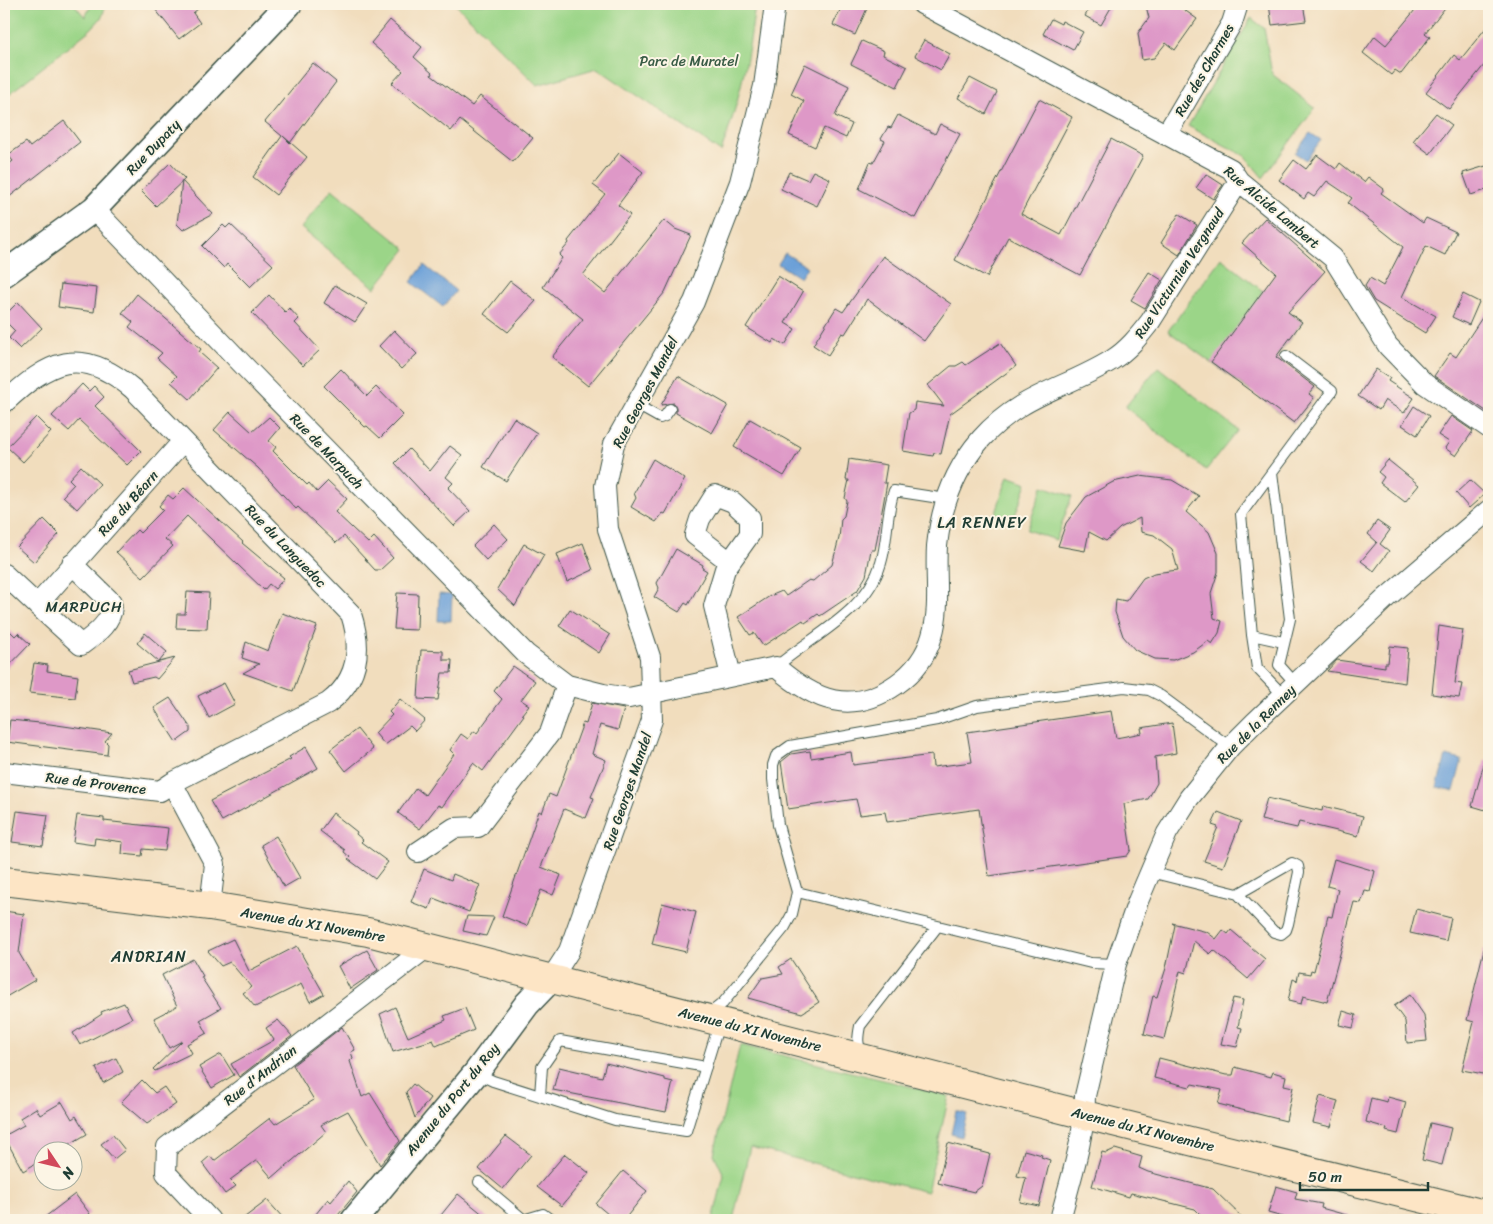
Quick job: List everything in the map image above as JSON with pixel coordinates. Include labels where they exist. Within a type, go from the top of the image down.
[{"type":"main road","name":"Avenue du XI Novembre","points":[[4,881],[210,906],[368,932],[709,1020],[868,1058],[1085,1115],[1489,1215]]},
{"type":"street","name":"Rue Dupaty","points":[[4,274],[94,209],[289,4]]},
{"type":"street","name":"Rue Georges Mandel","points":[[551,979],[569,951],[652,720],[650,657],[608,528],[604,486],[614,444],[694,302],[740,182],[764,86],[776,4]]},
{"type":"street","name":"Rue Alcide Lambert","points":[[922,4],[1231,170],[1239,181],[1333,258],[1388,346],[1418,378],[1489,428]]},
{"type":"street","name":"Rue des Charmes","points":[[1166,135],[1232,23],[1238,4]]},
{"type":"street","name":"Rue Victurnien Vergnaud","points":[[776,666],[807,691],[838,702],[861,701],[881,696],[912,673],[925,655],[936,621],[937,546],[946,499],[953,482],[968,457],[996,424],[1038,395],[1086,374],[1114,359],[1135,341],[1150,322],[1239,181]]},
{"type":"street","name":"Rue de Marpuch","points":[[94,209],[248,370],[526,654],[567,685],[628,698],[650,693]]},
{"type":"street","name":"Rue du Languedoc","points":[[4,403],[41,372],[55,366],[77,362],[97,366],[117,376],[133,389],[351,614],[358,642],[357,660],[352,675],[339,694],[328,703],[172,783]]},
{"type":"street","name":"Rue du Béarn","points":[[37,605],[183,441]]},
{"type":"street","name":"Rue de la Renney","points":[[1060,1220],[1085,1115],[1085,1096],[1116,964],[1150,872],[1168,833],[1190,798],[1230,747],[1386,598],[1489,510]]},
{"type":"street","points":[[730,562],[725,569],[714,606],[731,676]]},
{"type":"street","points":[[4,574],[81,645],[111,616],[113,609],[111,602],[72,564]]},
{"type":"street","points":[[650,693],[776,666]]},
{"type":"street","points":[[418,852],[454,828],[478,827],[550,733],[567,685]]},
{"type":"street","name":"Rue de Provence","points":[[4,772],[160,791],[172,783]]},
{"type":"street","points":[[172,783],[215,864],[210,906]]},
{"type":"street","name":"Rue d'Andrian","points":[[210,1220],[166,1173],[167,1148],[426,948]]},
{"type":"street","name":"Avenue du Port du Roy","points":[[354,1220],[476,1073],[527,1004],[551,979]]},
{"type":"lane","points":[[1286,356],[1332,391],[1241,514],[1252,635],[1257,668],[1290,690]]},
{"type":"lane","points":[[635,404],[660,418],[665,416],[670,409]]},
{"type":"lane","points":[[1272,472],[1290,619],[1279,665],[1290,690]]},
{"type":"lane","points":[[776,666],[845,616],[872,586],[881,562],[894,491],[946,499]]},
{"type":"lane","points":[[1252,635],[1283,642]]},
{"type":"lane","points":[[476,1073],[493,1081],[616,1120],[686,1131],[706,1067],[709,1020],[712,1013],[760,958],[792,914],[797,892],[778,825],[773,779],[773,765],[776,756],[790,746],[937,720],[977,706],[1124,687],[1149,690],[1160,696],[1230,747]]},
{"type":"lane","points":[[1150,872],[1238,894],[1274,932],[1280,934],[1286,930],[1288,924],[1299,872],[1298,866],[1292,863],[1238,894]]},
{"type":"lane","points":[[797,892],[1091,963],[1116,964]]},
{"type":"lane","points":[[868,1058],[860,1050],[858,1036],[860,1026],[937,927]]},
{"type":"lane","points":[[540,1096],[542,1066],[560,1041],[706,1067]]},
{"type":"lane","points":[[479,1182],[523,1220],[543,1214],[551,1220]]},
{"type":"green space","points":[[4,4],[74,4],[85,17],[92,4],[106,4],[102,17],[91,29],[4,98]]},
{"type":"green space","name":"Parc de Muratel","points":[[455,4],[755,4],[743,79],[721,152],[597,68],[537,85]]},
{"type":"green space","points":[[1251,18],[1264,28],[1272,74],[1315,108],[1263,178],[1245,156],[1188,126]]},
{"type":"green space","points":[[332,189],[406,249],[375,288],[301,228]]},
{"type":"green space","points":[[1221,258],[1302,322],[1272,363],[1315,387],[1309,394],[1314,398],[1294,423],[1258,396],[1258,381],[1250,391],[1168,331]]},
{"type":"green space","points":[[1158,367],[1238,430],[1206,470],[1125,407]]},
{"type":"green space","points":[[1008,476],[1027,483],[1013,521],[995,515]]},
{"type":"green space","points":[[1043,486],[1072,496],[1056,540],[1027,530]]},
{"type":"green space","points":[[740,1045],[949,1096],[927,1192],[750,1147],[733,1220],[713,1220],[724,1175],[714,1154]]},
{"type":"water","points":[[1310,133],[1321,140],[1306,160],[1295,153]]},
{"type":"water","points":[[785,253],[807,267],[800,278],[778,264]]},
{"type":"water","points":[[424,265],[456,291],[443,307],[411,282]]},
{"type":"water","points":[[439,594],[452,595],[451,621],[438,621]]},
{"type":"water","points":[[1446,756],[1462,760],[1454,791],[1437,787]]},
{"type":"water","points":[[956,1111],[967,1114],[961,1137],[951,1134]]},
{"type":"building","points":[[151,4],[204,4],[193,13],[200,23],[179,39]]},
{"type":"building","points":[[843,4],[869,4],[855,35],[833,25]]},
{"type":"building","points":[[1092,4],[1113,4],[1101,25],[1085,16]]},
{"type":"building","points":[[1176,4],[1197,19],[1175,50],[1166,43],[1154,58],[1142,60],[1138,33],[1149,18],[1146,6]]},
{"type":"building","points":[[1269,4],[1303,4],[1306,21],[1272,25]]},
{"type":"building","points":[[1420,4],[1448,4],[1425,33],[1430,37],[1401,74],[1395,70],[1391,75],[1363,53],[1375,36],[1386,45]]},
{"type":"building","points":[[1051,19],[1061,24],[1062,21],[1083,32],[1073,50],[1043,34]]},
{"type":"building","points":[[390,20],[422,47],[414,57],[432,73],[431,75],[472,106],[480,96],[533,138],[513,162],[460,120],[451,131],[392,83],[403,71],[371,43]]},
{"type":"building","points":[[1489,24],[1489,59],[1449,109],[1426,92],[1454,55],[1460,60]]},
{"type":"building","points":[[924,40],[950,54],[941,70],[915,56]]},
{"type":"building","points":[[862,41],[884,51],[883,55],[907,67],[897,87],[851,64]]},
{"type":"building","points":[[313,63],[336,82],[290,142],[307,157],[276,195],[253,177],[282,136],[265,122]]},
{"type":"building","points":[[805,64],[849,86],[835,116],[852,124],[846,138],[824,128],[815,147],[789,135],[804,101],[791,94]]},
{"type":"building","points":[[970,78],[997,92],[986,114],[958,98]]},
{"type":"building","points":[[1039,99],[1072,117],[1021,214],[1061,235],[1111,139],[1143,156],[1080,275],[1008,237],[987,277],[955,260]]},
{"type":"building","points":[[1436,113],[1452,125],[1430,154],[1413,141]]},
{"type":"building","points":[[898,115],[935,134],[940,124],[960,134],[915,218],[859,189],[870,162],[873,163],[885,141],[881,139],[888,127],[891,128]]},
{"type":"building","points":[[64,121],[80,142],[4,201],[4,168],[13,161],[8,155],[26,142],[30,147]]},
{"type":"building","points":[[619,153],[643,172],[618,205],[630,215],[583,275],[605,293],[664,220],[675,229],[691,235],[665,292],[588,386],[552,357],[583,319],[543,287],[562,258],[559,255],[569,243],[568,241],[605,194],[593,185]]},
{"type":"building","points":[[1317,155],[1336,169],[1340,163],[1364,182],[1368,177],[1384,189],[1381,193],[1423,223],[1426,218],[1456,232],[1445,255],[1426,246],[1402,297],[1436,316],[1425,333],[1374,301],[1365,286],[1370,278],[1383,286],[1403,247],[1348,203],[1352,198],[1327,181],[1314,197],[1308,193],[1304,199],[1279,180],[1294,160],[1306,169]]},
{"type":"building","points":[[170,163],[185,179],[156,206],[141,191]]},
{"type":"building","points":[[1489,165],[1489,189],[1471,195],[1463,173]]},
{"type":"building","points":[[813,171],[830,179],[817,206],[781,189],[789,172],[808,180]]},
{"type":"building","points":[[1206,174],[1223,185],[1213,199],[1196,188]]},
{"type":"building","points":[[182,181],[213,214],[183,230],[177,224]]},
{"type":"building","points":[[1179,214],[1197,225],[1179,255],[1161,243]]},
{"type":"building","points":[[1265,218],[1325,271],[1288,312],[1302,322],[1276,357],[1315,387],[1309,394],[1314,398],[1294,423],[1211,362],[1276,273],[1242,243]]},
{"type":"building","points":[[230,224],[273,265],[250,287],[227,264],[224,268],[202,246],[223,225],[226,228]]},
{"type":"building","points":[[883,256],[951,304],[924,341],[867,299],[845,334],[842,333],[828,355],[813,345],[836,308],[843,312]]},
{"type":"building","points":[[1149,272],[1162,280],[1145,308],[1131,300]]},
{"type":"building","points":[[778,276],[803,292],[785,323],[795,329],[785,345],[774,339],[772,343],[746,327]]},
{"type":"building","points":[[510,281],[536,301],[508,332],[484,314]]},
{"type":"building","points":[[61,284],[97,288],[94,312],[58,307]]},
{"type":"building","points":[[335,285],[367,304],[355,322],[324,303]]},
{"type":"building","points":[[137,294],[201,349],[199,352],[217,368],[190,399],[171,382],[177,376],[157,358],[162,353],[129,327],[133,322],[122,313]]},
{"type":"building","points":[[1463,294],[1479,302],[1469,325],[1452,317]]},
{"type":"building","points":[[269,295],[285,312],[289,308],[299,319],[295,323],[320,350],[303,366],[252,313]]},
{"type":"building","points":[[18,302],[42,328],[20,349],[9,338],[15,331],[4,320],[4,316]]},
{"type":"building","points":[[1489,307],[1489,406],[1486,411],[1434,376],[1450,353],[1456,357]]},
{"type":"building","points":[[394,330],[417,354],[401,369],[379,346]]},
{"type":"building","points":[[1000,343],[1016,366],[950,414],[941,454],[934,453],[933,456],[903,451],[909,413],[914,410],[915,402],[944,406],[928,385],[951,366],[956,366],[963,362],[966,365]]},
{"type":"building","points":[[341,369],[367,396],[376,387],[403,415],[380,438],[367,426],[365,427],[324,386]]},
{"type":"building","points":[[1376,369],[1390,378],[1388,381],[1414,398],[1404,413],[1385,400],[1379,410],[1358,396]]},
{"type":"building","points":[[678,376],[728,405],[712,433],[676,413],[674,403],[661,405]]},
{"type":"building","points":[[82,384],[89,391],[94,386],[104,397],[95,406],[141,451],[127,465],[79,420],[69,431],[52,416]]},
{"type":"building","points":[[1414,406],[1429,416],[1417,435],[1402,425]]},
{"type":"building","points":[[230,412],[252,432],[269,417],[280,428],[269,441],[276,447],[273,451],[307,485],[309,483],[317,492],[328,481],[347,499],[335,512],[368,543],[374,537],[393,558],[380,570],[375,570],[344,536],[336,543],[298,507],[296,509],[258,468],[214,430]]},
{"type":"building","points":[[1451,416],[1473,431],[1456,456],[1445,448],[1449,442],[1438,435]]},
{"type":"building","points":[[36,417],[51,432],[23,462],[7,447]]},
{"type":"building","points":[[514,418],[537,433],[506,481],[483,467]]},
{"type":"building","points":[[750,419],[801,448],[784,476],[734,447]]},
{"type":"building","points":[[450,446],[462,455],[446,477],[453,483],[448,488],[470,511],[454,526],[395,463],[409,449],[430,471]]},
{"type":"building","points":[[653,459],[685,479],[665,514],[663,513],[656,522],[631,507],[636,498],[634,493]]},
{"type":"building","points":[[849,459],[887,465],[884,483],[887,483],[875,550],[871,550],[866,576],[857,591],[820,616],[818,614],[805,623],[803,620],[763,646],[754,633],[750,635],[738,617],[770,596],[782,591],[786,596],[809,580],[813,581],[832,565],[839,538],[841,519],[844,516],[847,501],[845,498],[849,480],[846,480]]},
{"type":"building","points":[[1388,460],[1419,485],[1405,502],[1380,483],[1384,477],[1378,472]]},
{"type":"building","points":[[81,466],[100,484],[77,509],[63,496],[74,484],[69,479]]},
{"type":"building","points":[[1140,476],[1172,480],[1199,496],[1186,512],[1209,532],[1218,553],[1218,572],[1211,593],[1214,618],[1222,621],[1219,633],[1212,644],[1208,641],[1193,652],[1173,660],[1155,659],[1135,650],[1123,636],[1115,612],[1116,599],[1126,601],[1143,578],[1154,573],[1178,570],[1172,549],[1154,535],[1141,532],[1140,518],[1120,528],[1106,541],[1089,532],[1085,551],[1058,546],[1066,523],[1086,497],[1113,482]]},
{"type":"building","points":[[1470,480],[1485,494],[1469,508],[1456,493]]},
{"type":"building","points":[[184,488],[242,543],[284,578],[275,589],[269,584],[264,590],[187,516],[165,539],[173,546],[143,577],[116,552],[137,530],[140,533],[163,510],[159,506],[168,495],[173,499]]},
{"type":"building","points":[[44,519],[59,534],[34,562],[17,547]]},
{"type":"building","points":[[1377,521],[1390,530],[1380,544],[1389,551],[1374,571],[1361,561],[1377,542],[1368,534]]},
{"type":"building","points":[[494,524],[508,539],[486,560],[473,546]]},
{"type":"building","points":[[583,543],[593,570],[567,582],[557,554]]},
{"type":"building","points":[[524,544],[544,555],[515,606],[497,589]]},
{"type":"building","points":[[676,549],[703,565],[702,568],[707,571],[688,605],[685,603],[679,612],[654,597],[659,588],[657,583]]},
{"type":"building","points":[[187,592],[209,593],[207,629],[176,628],[177,614],[185,614]]},
{"type":"building","points":[[397,593],[418,594],[417,630],[394,629]]},
{"type":"building","points":[[570,609],[610,635],[599,653],[559,626]]},
{"type":"building","points":[[282,613],[317,626],[293,691],[243,673],[259,664],[242,658],[246,642],[268,651]]},
{"type":"building","points":[[4,625],[15,636],[18,633],[30,644],[4,671]]},
{"type":"building","points":[[1439,626],[1463,630],[1455,683],[1462,684],[1459,698],[1432,694]]},
{"type":"building","points":[[145,633],[167,652],[159,662],[137,643]]},
{"type":"building","points":[[1390,646],[1408,648],[1405,683],[1327,671],[1337,660],[1385,667],[1385,663],[1388,663]]},
{"type":"building","points":[[421,650],[443,651],[443,660],[452,660],[451,673],[442,673],[438,700],[418,699]]},
{"type":"building","points":[[175,658],[157,679],[154,677],[132,682],[128,670]]},
{"type":"building","points":[[34,663],[48,665],[47,671],[78,676],[75,698],[29,693]]},
{"type":"building","points":[[513,666],[535,681],[521,700],[529,705],[522,714],[524,715],[483,771],[473,763],[442,807],[438,805],[420,829],[398,813],[416,788],[425,795],[454,754],[450,750],[461,734],[468,739],[474,731],[477,733],[502,699],[494,691]]},
{"type":"building","points":[[224,683],[235,704],[209,718],[198,696]]},
{"type":"building","points":[[170,698],[190,727],[190,732],[176,742],[154,708]]},
{"type":"building","points":[[400,699],[425,720],[415,731],[410,726],[385,745],[375,733],[392,715],[389,712]]},
{"type":"building","points":[[592,703],[624,709],[618,730],[600,725],[592,754],[606,760],[591,797],[594,798],[586,818],[564,809],[541,867],[561,875],[553,895],[541,890],[527,926],[502,916],[539,811],[542,813],[549,794],[556,797],[583,723],[586,724]]},
{"type":"building","points":[[1111,711],[1116,738],[1142,733],[1141,728],[1172,723],[1176,753],[1155,757],[1157,783],[1148,799],[1124,804],[1131,850],[1127,856],[989,876],[979,809],[887,822],[885,812],[860,815],[856,799],[788,809],[781,762],[791,754],[810,751],[811,758],[851,752],[853,765],[932,755],[933,767],[972,762],[967,732]]},
{"type":"building","points":[[10,720],[112,733],[105,741],[108,744],[107,755],[7,742]]},
{"type":"building","points":[[357,729],[373,749],[346,771],[330,750]]},
{"type":"building","points":[[306,747],[318,768],[222,821],[210,801],[291,759],[289,757]]},
{"type":"building","points":[[1485,760],[1489,760],[1489,811],[1472,806]]},
{"type":"building","points":[[1267,798],[1322,811],[1323,806],[1363,816],[1358,836],[1299,822],[1297,828],[1261,820]]},
{"type":"building","points":[[17,811],[48,815],[43,846],[12,842]]},
{"type":"building","points":[[1218,812],[1241,821],[1223,867],[1204,861],[1218,827],[1212,825]]},
{"type":"building","points":[[333,813],[357,832],[356,834],[363,840],[361,842],[388,862],[375,879],[348,859],[350,857],[344,852],[345,850],[320,831]]},
{"type":"building","points":[[77,815],[104,818],[104,821],[168,828],[165,851],[143,849],[142,856],[122,854],[123,842],[95,838],[94,845],[73,842]]},
{"type":"building","points":[[276,836],[300,878],[284,887],[261,845]]},
{"type":"building","points":[[1334,859],[1375,871],[1370,892],[1365,891],[1361,903],[1354,902],[1327,1002],[1303,996],[1301,1004],[1288,1001],[1293,979],[1297,981],[1299,972],[1310,974],[1311,970],[1314,971],[1328,916],[1332,917],[1338,889],[1327,886]]},
{"type":"building","points":[[424,869],[451,880],[453,874],[480,885],[469,912],[433,898],[429,909],[411,902]]},
{"type":"building","points":[[662,903],[696,912],[686,952],[652,944]]},
{"type":"building","points":[[1416,909],[1451,918],[1446,941],[1410,933]]},
{"type":"building","points":[[4,911],[24,914],[19,953],[35,980],[4,998]]},
{"type":"building","points":[[467,916],[494,917],[486,936],[463,931]]},
{"type":"building","points":[[1172,923],[1207,932],[1216,939],[1223,930],[1228,934],[1231,930],[1265,959],[1248,979],[1214,950],[1210,954],[1194,941],[1186,973],[1180,971],[1164,1039],[1144,1034],[1153,996],[1157,997],[1166,968],[1175,925]]},
{"type":"building","points":[[233,939],[249,971],[297,946],[324,994],[310,1002],[301,984],[255,1007],[243,993],[251,987],[230,962],[221,966],[208,951]]},
{"type":"building","points":[[1484,949],[1489,950],[1489,1075],[1462,1070],[1474,1022],[1467,1020]]},
{"type":"building","points":[[367,950],[378,970],[350,989],[338,966]]},
{"type":"building","points":[[193,959],[203,976],[201,977],[221,1008],[200,1020],[207,1033],[187,1044],[192,1053],[155,1071],[153,1069],[182,1041],[169,1048],[154,1018],[177,1006],[162,975]]},
{"type":"building","points":[[791,959],[819,1002],[802,1013],[748,998],[762,978],[783,974],[779,967]]},
{"type":"building","points":[[1410,995],[1424,1015],[1427,1041],[1407,1043],[1405,1021],[1394,1006]]},
{"type":"building","points":[[1233,998],[1243,1000],[1238,1027],[1242,1028],[1237,1047],[1221,1044]]},
{"type":"building","points":[[124,1003],[132,1018],[80,1045],[73,1033],[102,1014],[101,1012]]},
{"type":"building","points":[[395,1007],[408,1037],[446,1020],[444,1016],[465,1008],[474,1030],[436,1046],[433,1040],[393,1052],[380,1014]]},
{"type":"building","points":[[1343,1011],[1356,1015],[1353,1028],[1339,1025]]},
{"type":"building","points":[[278,1020],[292,1036],[239,1077],[231,1064],[274,1040],[266,1028]]},
{"type":"building","points":[[342,1027],[355,1050],[351,1052],[353,1058],[350,1061],[362,1097],[370,1093],[400,1141],[380,1165],[348,1111],[321,1125],[326,1132],[272,1178],[257,1160],[230,1180],[236,1186],[225,1194],[202,1163],[210,1156],[214,1161],[270,1118],[275,1124],[314,1100],[293,1065]]},
{"type":"building","points":[[221,1054],[234,1075],[212,1088],[199,1067]]},
{"type":"building","points":[[116,1058],[123,1072],[103,1083],[96,1068]]},
{"type":"building","points":[[1159,1058],[1226,1075],[1233,1075],[1235,1067],[1271,1077],[1273,1072],[1286,1076],[1284,1085],[1293,1087],[1286,1121],[1218,1104],[1222,1090],[1192,1084],[1190,1087],[1154,1078]]},
{"type":"building","points":[[606,1063],[665,1078],[665,1080],[673,1082],[666,1112],[553,1090],[559,1067],[602,1077]]},
{"type":"building","points":[[142,1080],[155,1093],[164,1087],[176,1104],[147,1124],[121,1102]]},
{"type":"building","points":[[413,1084],[430,1098],[415,1118],[406,1092]]},
{"type":"building","points":[[1320,1096],[1338,1101],[1331,1127],[1313,1123]]},
{"type":"building","points":[[1388,1097],[1406,1102],[1398,1134],[1386,1131],[1387,1128],[1366,1122],[1371,1098],[1387,1102]]},
{"type":"building","points":[[62,1102],[72,1119],[76,1116],[87,1134],[73,1142],[32,1142],[32,1166],[23,1171],[4,1136],[24,1125],[20,1118],[36,1108],[40,1115]]},
{"type":"building","points":[[1430,1123],[1451,1128],[1442,1165],[1422,1160]]},
{"type":"building","points":[[113,1135],[125,1150],[114,1159],[101,1144]]},
{"type":"building","points":[[506,1136],[531,1155],[503,1189],[479,1169]]},
{"type":"building","points":[[948,1143],[990,1154],[982,1186],[974,1192],[938,1183]]},
{"type":"building","points":[[1115,1149],[1142,1157],[1139,1168],[1148,1172],[1213,1189],[1245,1220],[1206,1220],[1195,1209],[1131,1193],[1129,1197],[1092,1186],[1102,1152],[1106,1153]]},
{"type":"building","points":[[1024,1150],[1042,1155],[1041,1157],[1050,1160],[1039,1206],[1020,1202],[1026,1178],[1017,1176]]},
{"type":"building","points":[[565,1154],[589,1173],[562,1206],[537,1187]]},
{"type":"building","points":[[623,1171],[647,1191],[624,1220],[615,1220],[596,1204]]},
{"type":"building","points":[[348,1181],[357,1192],[334,1220],[311,1220],[328,1199],[331,1202]]},
{"type":"building","points":[[1276,1186],[1297,1192],[1295,1199],[1322,1204],[1321,1208],[1350,1216],[1349,1220],[1294,1220],[1268,1213]]},
{"type":"building","points":[[75,1194],[90,1214],[81,1220],[41,1220]]},
{"type":"building","points":[[458,1194],[490,1220],[437,1220]]},
{"type":"building","points":[[267,1200],[285,1220],[241,1220],[261,1205]]},
{"type":"district","name":"LA RENNEY","points":[[982,522]]},
{"type":"district","name":"MARPUCH","points":[[84,607]]},
{"type":"district","name":"ANDRIAN","points":[[149,956]]}]
